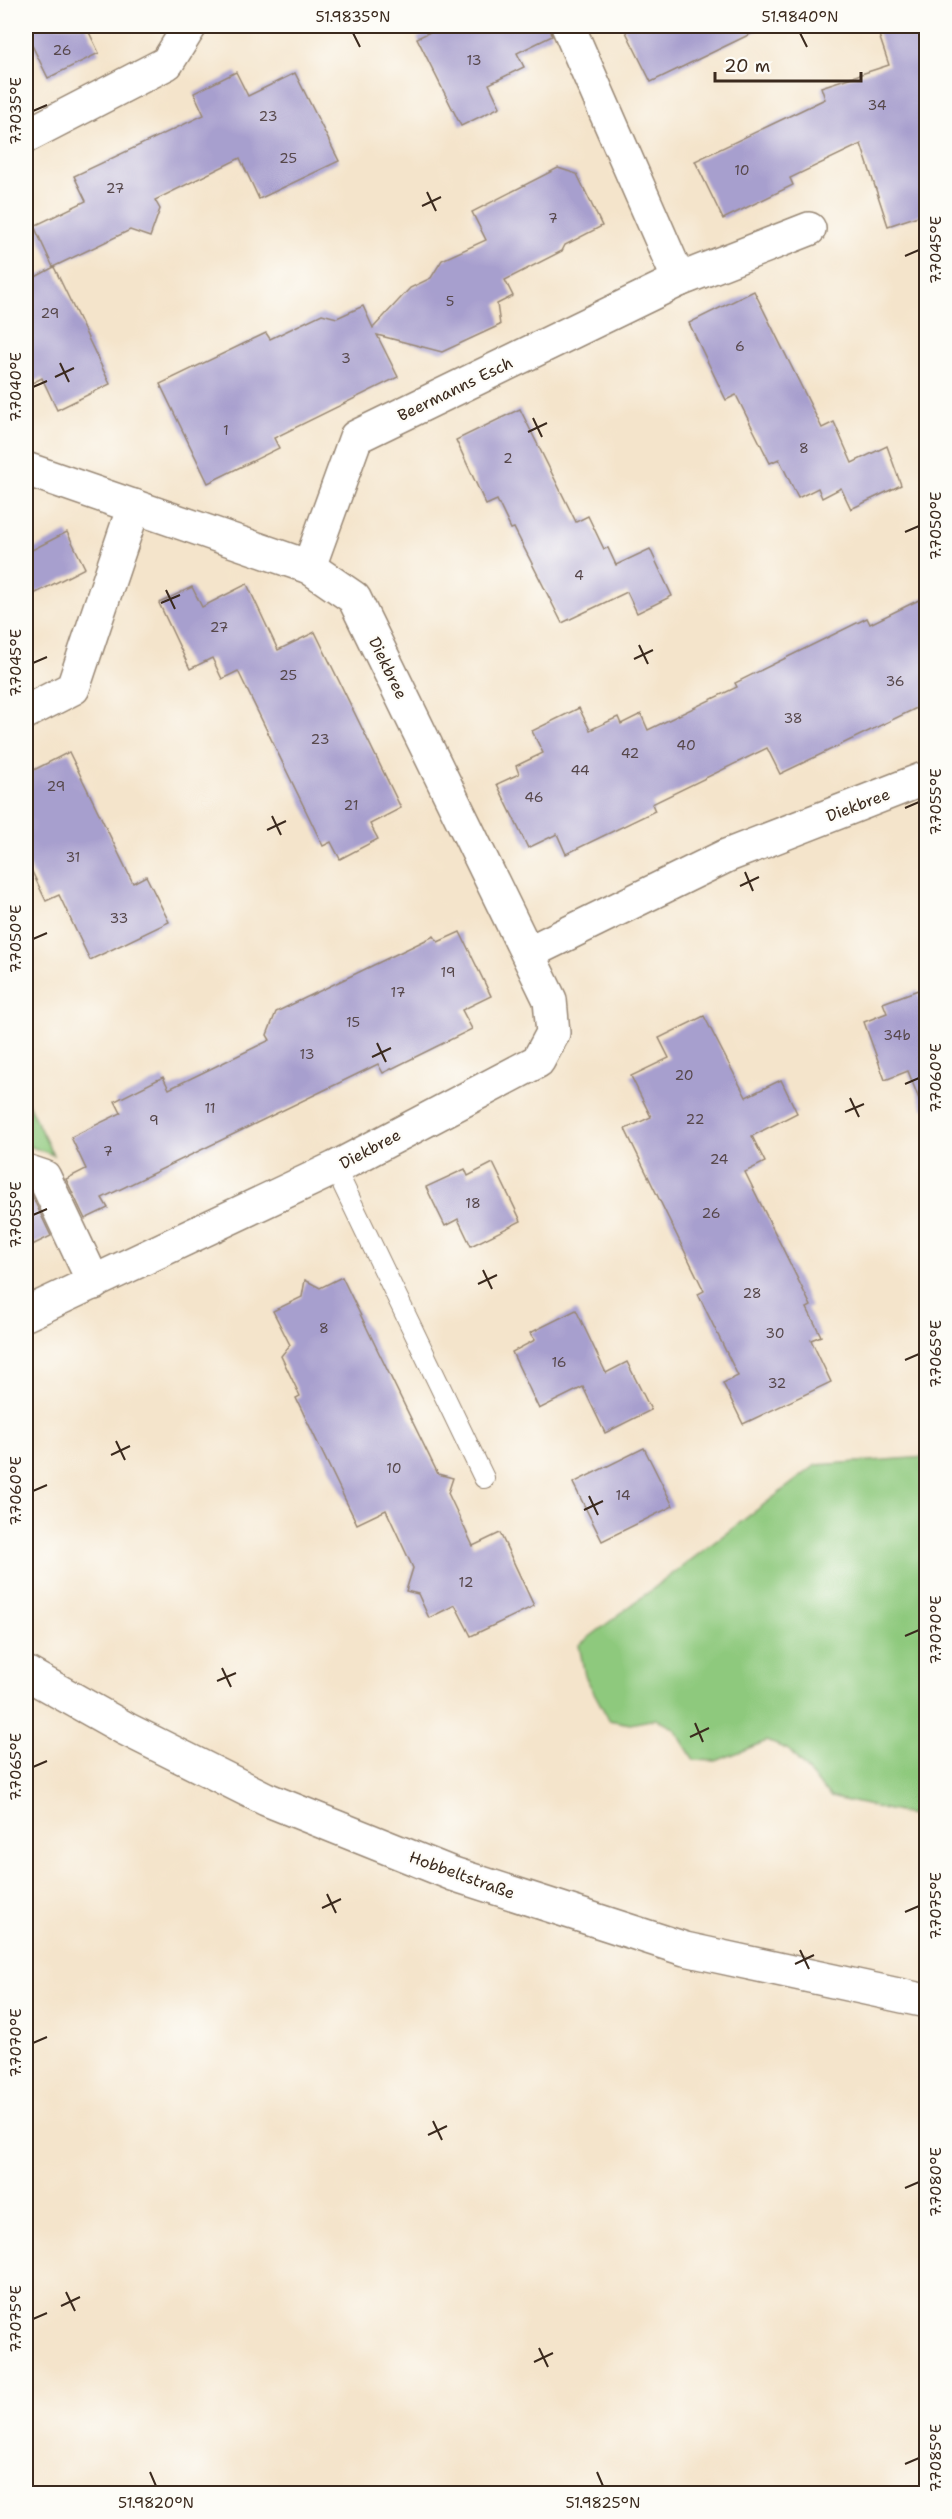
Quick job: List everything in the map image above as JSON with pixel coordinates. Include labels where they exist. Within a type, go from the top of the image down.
[{"type":"street","points":[[26,136],[167,63],[190,26]]},
{"type":"street","points":[[568,26],[679,280]]},
{"type":"street","name":"Beermanns Esch","points":[[309,567],[356,437],[679,280],[808,229]]},
{"type":"street","name":"Diekbree","points":[[26,469],[309,567],[354,598],[550,1000],[553,1033],[538,1061],[335,1168],[26,1314]]},
{"type":"street","points":[[26,712],[73,688],[134,506]]},
{"type":"street","name":"Diekbree","points":[[528,953],[726,856],[927,778]]},
{"type":"street","points":[[26,1171],[44,1177],[94,1283]]},
{"type":"street","name":"Hobbeltstraße","points":[[26,1673],[126,1729],[266,1799],[453,1874],[685,1949],[927,2001]]},
{"type":"lane","points":[[335,1168],[484,1478]]},
{"type":"green space","points":[[26,1100],[53,1155],[26,1145]]},
{"type":"green space","points":[[926,1457],[926,1818],[830,1797],[789,1750],[767,1741],[716,1761],[694,1760],[674,1728],[656,1719],[630,1724],[609,1720],[585,1676],[579,1645],[816,1465]]},
{"type":"building","points":[[26,26],[86,26],[99,53],[48,78],[26,33]]},
{"type":"building","points":[[443,26],[550,26],[552,36],[517,53],[524,67],[489,84],[500,107],[461,126],[417,38]]},
{"type":"building","points":[[623,26],[767,26],[651,82]]},
{"type":"building","points":[[876,26],[927,26],[927,213],[888,226],[861,144],[790,178],[793,185],[723,219],[695,161],[825,99],[821,87],[889,65]]},
{"type":"building","points":[[236,72],[248,96],[295,73],[339,161],[259,199],[240,158],[155,200],[160,209],[150,237],[130,230],[53,267],[34,226],[86,201],[74,176],[204,115],[194,93]]},
{"type":"building","points":[[558,168],[577,174],[602,226],[565,245],[562,251],[505,280],[513,296],[497,304],[500,325],[442,352],[377,335],[398,377],[274,438],[279,448],[208,483],[160,384],[266,333],[270,339],[322,314],[337,318],[363,306],[373,328],[410,288],[431,278],[442,260],[486,240],[472,212]]},
{"type":"building","points":[[54,267],[110,384],[57,410],[42,378],[26,386],[26,282]]},
{"type":"building","points":[[754,291],[822,428],[834,422],[852,463],[887,446],[901,485],[851,509],[841,488],[822,498],[818,488],[798,498],[779,459],[770,463],[736,395],[726,400],[689,323]]},
{"type":"building","points":[[520,409],[576,522],[588,516],[604,549],[608,548],[616,565],[650,549],[672,596],[637,613],[627,592],[562,623],[514,528],[511,529],[497,500],[486,505],[456,440]]},
{"type":"building","points":[[67,532],[85,568],[26,598],[26,553]]},
{"type":"building","points":[[247,584],[278,650],[315,632],[401,808],[370,824],[378,839],[340,859],[331,842],[323,846],[238,671],[222,679],[212,658],[190,669],[159,603],[192,587],[202,607]]},
{"type":"building","points":[[927,596],[927,703],[780,774],[767,748],[652,804],[655,811],[566,854],[557,834],[528,848],[497,784],[519,774],[516,766],[543,753],[532,731],[579,708],[590,730],[618,717],[621,724],[641,714],[648,730],[737,687],[735,683],[867,618],[870,624]]},
{"type":"building","points":[[69,752],[133,883],[146,876],[169,922],[90,960],[59,895],[46,901],[26,859],[26,774]]},
{"type":"building","points":[[460,932],[491,996],[462,1010],[472,1029],[383,1073],[378,1064],[102,1198],[108,1208],[85,1219],[66,1179],[86,1169],[71,1137],[121,1113],[115,1101],[163,1077],[169,1089],[270,1040],[267,1035],[276,1012],[434,936],[438,942]]},
{"type":"building","points":[[918,990],[921,999],[927,997],[927,1108],[923,1109],[908,1071],[885,1080],[864,1022],[887,1013],[883,1003]]},
{"type":"building","points":[[704,1016],[746,1097],[781,1080],[797,1113],[752,1136],[765,1162],[745,1172],[811,1306],[807,1308],[821,1336],[811,1340],[831,1382],[743,1424],[723,1383],[738,1376],[698,1294],[704,1291],[625,1129],[651,1117],[631,1076],[669,1058],[659,1038]]},
{"type":"building","points":[[493,1163],[521,1221],[471,1246],[458,1219],[445,1226],[426,1187],[465,1169],[468,1176]]},
{"type":"building","points":[[32,1196],[51,1236],[26,1248],[26,1199]]},
{"type":"building","points":[[342,1277],[438,1474],[453,1478],[448,1493],[473,1546],[500,1533],[534,1606],[471,1636],[455,1605],[429,1618],[418,1594],[406,1591],[413,1568],[386,1510],[357,1524],[296,1398],[300,1396],[281,1356],[290,1345],[273,1311],[302,1297],[305,1280],[320,1288]]},
{"type":"building","points":[[576,1310],[606,1373],[627,1362],[651,1410],[605,1433],[583,1387],[539,1409],[512,1352],[535,1340],[530,1333]]},
{"type":"building","points":[[644,1448],[673,1506],[602,1541],[573,1483]]}]
